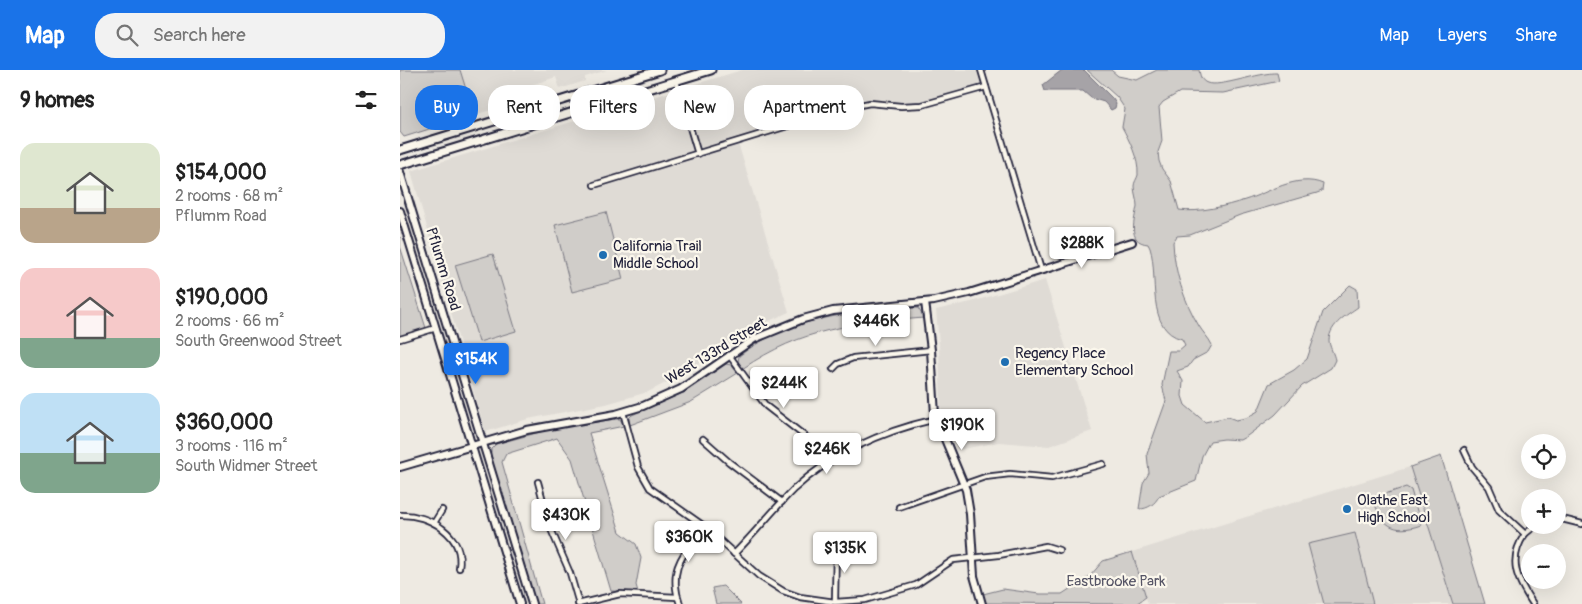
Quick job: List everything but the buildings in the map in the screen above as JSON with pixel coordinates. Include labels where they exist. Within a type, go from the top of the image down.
[{"type":"main road","points":[[400,150],[660,70]]},
{"type":"main road","points":[[400,165],[711,70]]},
{"type":"street","points":[[981,70],[1041,270]]},
{"type":"street","points":[[676,81],[698,154]]},
{"type":"street","points":[[594,186],[850,107],[870,104],[922,105],[986,87]]},
{"type":"street","name":"Pflumm Road","points":[[400,172],[532,604]]},
{"type":"street","name":"Pflumm Road","points":[[400,211],[520,604]]},
{"type":"street","name":"West 133rd Street","points":[[400,466],[543,426],[623,412],[643,406],[681,389],[729,355],[770,332],[819,314],[876,305],[925,302],[969,293],[1132,242]]},
{"type":"street","points":[[925,302],[931,350],[932,401],[936,419],[965,484],[970,514],[972,558],[982,604]]},
{"type":"street","points":[[400,339],[436,328]]},
{"type":"street","points":[[832,369],[838,364],[853,358],[931,350]]},
{"type":"street","points":[[729,355],[766,406],[816,445],[827,456],[828,462]]},
{"type":"street","points":[[623,412],[638,468],[645,482],[654,491],[704,526],[759,576],[783,591],[814,600],[835,602],[865,600],[916,585],[948,561],[1046,546],[1059,550]]},
{"type":"street","points":[[734,554],[782,502],[828,462],[875,437],[936,419]]},
{"type":"street","points":[[703,439],[729,462],[782,502]]},
{"type":"street","points":[[1464,450],[1472,467],[1489,487],[1499,510],[1521,530]]},
{"type":"street","points":[[899,507],[999,474],[1052,478],[1103,464]]},
{"type":"street","points":[[538,482],[550,527],[570,573],[578,604],[620,594],[677,597]]},
{"type":"street","points":[[434,523],[442,510]]},
{"type":"street","points":[[400,515],[416,516],[434,523],[451,537],[458,547],[460,557],[459,568]]},
{"type":"street","points":[[1566,519],[1582,524]]},
{"type":"street","points":[[680,604],[677,597],[675,579],[678,565],[704,526]]},
{"type":"street","points":[[1525,534],[1517,548],[1515,570],[1519,583],[1533,604]]},
{"type":"street","points":[[835,602],[836,546]]},
{"type":"shaded area","points":[[460,70],[607,70],[585,77],[585,81],[560,89],[556,77],[531,85],[488,85],[488,111],[478,114],[478,85],[465,85]]},
{"type":"shaded area","name":"California Trail Middle School","points":[[742,70],[981,70],[986,87],[922,105],[879,103],[864,105],[864,85],[744,85],[744,130],[778,130],[738,143],[789,312],[747,331],[689,371],[648,392],[606,404],[528,419],[485,432],[411,171],[545,130],[560,130],[560,126],[570,122],[570,130],[655,130],[655,97],[665,93],[665,130],[734,130],[734,85],[693,85]]},
{"type":"shaded area","points":[[1062,70],[1084,70],[1113,99],[1116,104],[1115,108],[1111,110],[1104,102],[1091,98],[1083,91],[1045,91],[1043,85]]},
{"type":"shaded area","name":"Regency Place Elementary School","points":[[1045,280],[1092,431],[1049,446],[999,442],[958,450],[947,429],[941,408],[936,310],[971,302]]},
{"type":"shaded area","name":"Olathe East High School","points":[[1410,467],[1453,604],[1148,604],[1132,552]]},
{"type":"green space","points":[[400,70],[460,70],[465,85],[415,85],[415,130],[426,130],[404,137],[400,132]]},
{"type":"green space","points":[[1087,70],[1111,70],[1118,76],[1137,80],[1157,70],[1199,70],[1203,81],[1213,84],[1277,73],[1279,81],[1223,93],[1180,92],[1163,102],[1159,107],[1162,141],[1158,152],[1159,161],[1162,169],[1171,181],[1179,210],[1195,211],[1221,207],[1293,182],[1313,181],[1323,184],[1322,191],[1317,193],[1240,215],[1190,235],[1177,236],[1173,242],[1175,264],[1184,296],[1199,326],[1212,345],[1208,352],[1193,360],[1188,367],[1177,371],[1183,381],[1182,396],[1185,405],[1205,422],[1228,417],[1236,420],[1246,418],[1258,411],[1269,384],[1294,370],[1307,359],[1323,312],[1350,285],[1357,289],[1358,307],[1340,320],[1330,334],[1329,342],[1335,360],[1331,368],[1302,386],[1275,415],[1247,436],[1240,440],[1224,439],[1210,441],[1202,456],[1196,481],[1159,496],[1151,506],[1142,509],[1139,509],[1143,483],[1149,473],[1147,454],[1166,401],[1162,385],[1169,351],[1178,351],[1185,345],[1182,339],[1170,334],[1163,325],[1158,314],[1150,248],[1148,244],[1141,242],[1134,235],[1137,206],[1134,183],[1138,175],[1138,169],[1133,150],[1122,127],[1125,109],[1117,97]]},
{"type":"green space","points":[[606,212],[623,279],[572,292],[555,225]]},
{"type":"green space","points":[[400,246],[426,328],[400,336]]},
{"type":"green space","points":[[493,254],[516,331],[479,342],[455,265]]},
{"type":"green space","points":[[918,308],[924,318],[829,330],[786,344],[742,369],[738,362],[739,356],[759,343],[780,332],[802,324],[848,314]]},
{"type":"green space","points":[[726,364],[731,365],[738,373],[691,402],[630,425],[629,418],[632,415],[685,392]]},
{"type":"green space","points":[[620,419],[624,426],[589,433],[620,532],[636,544],[641,558],[636,585],[638,592],[611,591],[572,459],[557,438],[506,454],[502,462],[542,604],[536,604],[491,458],[491,449],[496,444],[551,429]]},
{"type":"green space","points":[[1441,456],[1485,604],[1453,604],[1410,467]]},
{"type":"green space","points":[[1406,487],[1411,490],[1421,525],[1403,529],[1396,528],[1384,521],[1373,498]]},
{"type":"green space","points":[[1355,533],[1373,604],[1324,604],[1308,544]]},
{"type":"green space","name":"Eastbrooke Park","points":[[1132,552],[1146,597],[1136,604],[985,603],[983,594],[1003,589],[1039,594],[1062,594],[1090,576],[1103,561]]},
{"type":"green space","points":[[723,586],[741,604],[716,604],[712,588]]},
{"type":"place","name":"California Trail Middle School","points":[[603,255]]},
{"type":"place","name":"Regency Place Elementary School","points":[[1005,362]]},
{"type":"place","name":"Olathe East High School","points":[[1347,509]]}]
